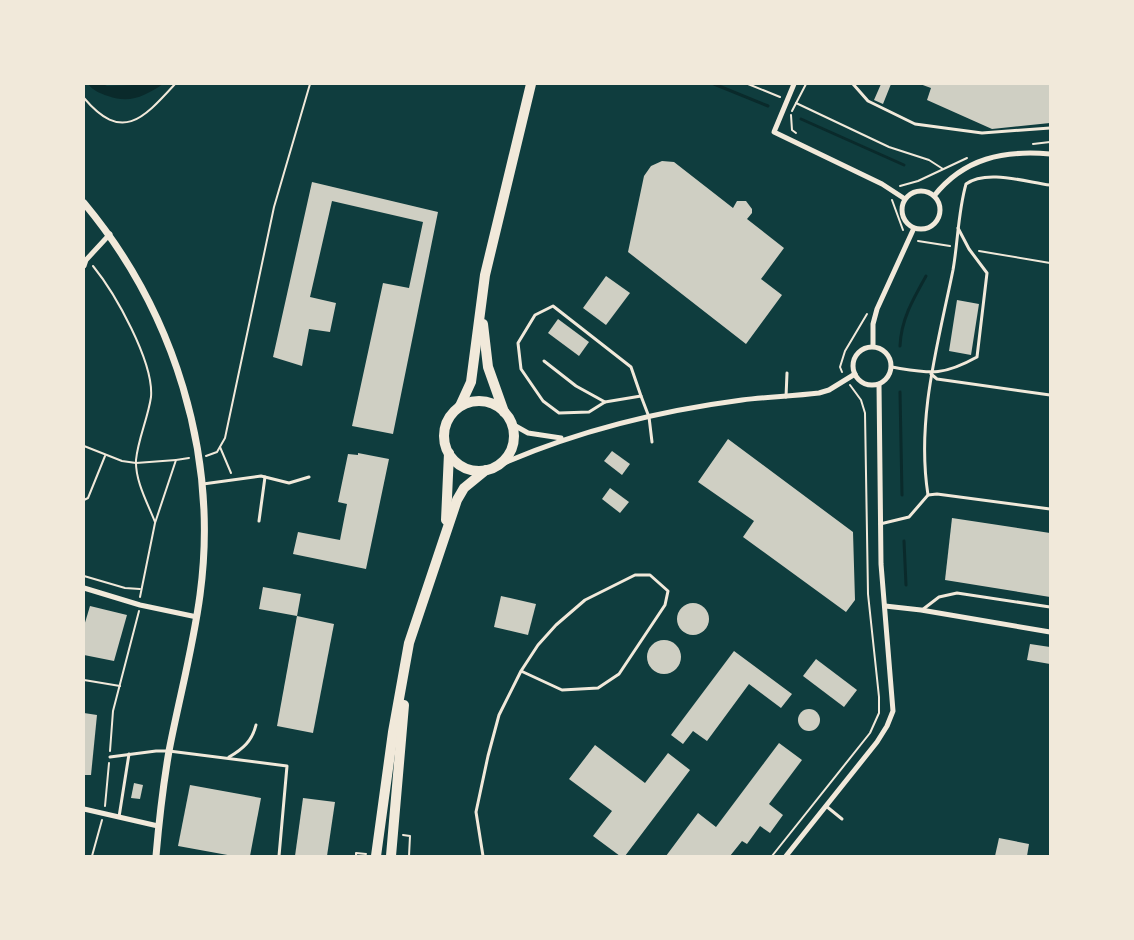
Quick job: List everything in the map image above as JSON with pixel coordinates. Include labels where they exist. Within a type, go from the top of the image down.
[{"type":"highway","points":[[445,534],[448,453],[444,440],[445,427],[451,415],[460,406],[471,382],[485,275],[531,84]]},
{"type":"highway","points":[[372,855],[409,643],[445,534],[457,500],[464,488],[509,453],[513,444],[512,424],[504,412],[488,367],[482,308]]},
{"type":"highway","points":[[460,406],[483,401],[498,407],[504,412]]},
{"type":"highway","points":[[448,453],[465,468],[491,468]]},
{"type":"highway","points":[[391,856],[409,643]]},
{"type":"street","points":[[794,84],[774,132],[882,184],[905,199]]},
{"type":"street","points":[[934,196],[947,179],[964,168],[990,158],[1010,153],[1050,154]]},
{"type":"street","points":[[915,192],[928,192],[934,196],[940,207],[937,220],[927,228],[914,228],[905,221],[902,216],[902,204],[905,199],[915,192]]},
{"type":"street","points":[[84,203],[110,234],[134,276],[172,353],[184,389],[200,457],[203,484],[204,532],[201,593],[190,658],[169,751],[158,826],[156,856]]},
{"type":"street","points":[[873,346],[873,324],[877,309],[914,228]]},
{"type":"street","points":[[84,266],[86,260],[110,234]]},
{"type":"street","points":[[873,346],[888,355],[892,367],[888,377],[879,384],[873,385],[862,382],[855,374],[853,368],[856,355],[866,347],[873,346]]},
{"type":"street","points":[[491,468],[564,439],[649,417],[743,400],[786,397],[829,390],[855,374]]},
{"type":"street","points":[[786,856],[877,742],[887,726],[893,711],[880,524],[879,384]]},
{"type":"street","points":[[512,424],[528,433],[564,439]]},
{"type":"street","points":[[84,588],[140,605],[197,617]]},
{"type":"street","points":[[885,606],[922,610],[1050,632]]},
{"type":"street","points":[[84,809],[158,826]]},
{"type":"lane","points":[[853,84],[868,101],[915,124],[982,134],[1050,128]]},
{"type":"lane","points":[[880,524],[909,517],[928,495],[925,437],[931,373],[953,267],[966,184],[975,178],[986,176],[1050,185]]},
{"type":"lane","points":[[892,367],[931,373],[955,369],[977,357],[988,273],[968,249],[958,228]]},
{"type":"lane","points":[[641,396],[605,402],[589,412],[559,413],[543,401],[521,369],[518,343],[535,315],[554,306],[600,340],[631,367],[649,417],[652,442]]},
{"type":"lane","points":[[544,361],[576,386],[605,402]]},
{"type":"lane","points":[[786,397],[788,373]]},
{"type":"lane","points":[[931,373],[938,379],[1050,395]]},
{"type":"lane","points":[[203,484],[233,478],[265,477],[289,483],[308,477]]},
{"type":"lane","points":[[259,521],[265,477]]},
{"type":"lane","points":[[928,495],[950,494],[1050,509]]},
{"type":"lane","points":[[483,856],[476,812],[488,756],[499,715],[521,670],[538,645],[556,624],[585,600],[635,575],[650,575],[668,591],[665,605],[619,674],[598,688],[562,690],[521,670]]},
{"type":"lane","points":[[922,610],[938,597],[957,593],[1050,607]]},
{"type":"lane","points":[[229,758],[243,749],[254,734],[256,725]]},
{"type":"lane","points":[[110,757],[169,751],[287,766],[279,856]]},
{"type":"lane","points":[[119,817],[128,754]]},
{"type":"lane","points":[[826,806],[842,819]]},
{"type":"path","points":[[84,98],[96,112],[112,122],[131,122],[151,110],[175,84]]},
{"type":"path","points":[[748,84],[797,103],[889,147],[929,160],[943,169]]},
{"type":"path","points":[[802,137],[792,130],[790,120],[806,84]]},
{"type":"path","points":[[1026,145],[1050,142]]},
{"type":"path","points":[[894,181],[900,186],[918,181],[971,156]]},
{"type":"path","points":[[86,260],[101,276],[118,304],[145,363],[150,380],[151,397],[136,463],[142,490],[156,523]]},
{"type":"path","points":[[84,399],[84,413]]},
{"type":"path","points":[[84,446],[105,455],[136,463],[176,460]]},
{"type":"path","points":[[220,447],[233,478]]},
{"type":"path","points":[[84,500],[88,498],[105,455]]},
{"type":"path","points":[[84,576],[124,588],[140,589]]},
{"type":"path","points":[[772,856],[870,733],[879,713],[880,697],[872,628]]},
{"type":"path","points":[[84,680],[120,686]]},
{"type":"path","points":[[402,835],[410,836],[409,856]]},
{"type":"path","points":[[356,856],[356,853],[372,855]]},
{"type":"water","points":[[88,84],[103,84],[107,86],[163,84],[137,98],[123,99],[99,93]]},
{"type":"building","points":[[881,84],[891,84],[883,104],[874,100]]},
{"type":"building","points":[[920,84],[1050,84],[1050,123],[992,129],[927,100],[931,88]]},
{"type":"building","points":[[662,161],[674,162],[733,208],[737,201],[746,201],[752,209],[752,213],[747,219],[784,248],[761,279],[782,295],[746,344],[628,252],[644,176],[651,166]]},
{"type":"building","points":[[312,182],[438,212],[393,434],[352,426],[383,283],[409,288],[423,222],[332,201],[310,297],[336,303],[330,332],[309,329],[302,366],[273,357]]},
{"type":"building","points":[[606,276],[630,293],[606,325],[583,308]]},
{"type":"building","points":[[957,300],[979,304],[971,355],[949,351]]},
{"type":"building","points":[[558,319],[589,342],[579,356],[548,333]]},
{"type":"building","points":[[728,439],[853,532],[855,600],[846,612],[743,537],[754,521],[698,482]]},
{"type":"building","points":[[612,451],[630,464],[622,475],[604,461]]},
{"type":"building","points":[[358,453],[389,459],[366,569],[293,554],[298,532],[340,540],[347,504],[338,502],[348,454],[358,455]]},
{"type":"building","points":[[610,488],[629,502],[620,513],[602,499]]},
{"type":"building","points":[[952,518],[1050,533],[1050,597],[945,580]]},
{"type":"building","points":[[263,587],[301,594],[297,616],[259,609]]},
{"type":"building","points":[[501,596],[536,604],[528,635],[494,627]]},
{"type":"building","points":[[693,603],[704,608],[709,619],[704,630],[693,635],[682,630],[677,619],[682,608]]},
{"type":"building","points":[[90,606],[127,615],[114,661],[84,655],[84,626]]},
{"type":"building","points":[[297,616],[334,624],[313,733],[277,726]]},
{"type":"building","points":[[664,640],[676,645],[681,657],[676,669],[664,674],[652,669],[647,657],[652,645]]},
{"type":"building","points":[[1030,644],[1050,647],[1050,664],[1027,660]]},
{"type":"building","points":[[734,651],[792,694],[781,708],[749,684],[707,741],[693,731],[683,744],[671,735]]},
{"type":"building","points":[[816,659],[857,690],[844,707],[803,676]]},
{"type":"building","points":[[809,709],[817,712],[820,720],[817,728],[809,731],[801,728],[798,720],[801,712]]},
{"type":"building","points":[[84,713],[97,715],[91,775],[84,775]]},
{"type":"building","points":[[779,743],[802,760],[769,804],[783,815],[770,833],[760,826],[747,844],[742,841],[730,856],[666,856],[698,813],[716,827]]},
{"type":"building","points":[[595,745],[645,783],[668,753],[690,770],[625,856],[620,856],[593,836],[612,811],[569,779]]},
{"type":"building","points":[[134,783],[143,785],[140,799],[131,798]]},
{"type":"building","points":[[190,785],[261,798],[250,856],[233,856],[178,846]]},
{"type":"building","points":[[303,798],[335,802],[327,856],[295,856]]},
{"type":"building","points":[[999,838],[1029,844],[1027,856],[995,856]]},
{"type":"waterway","points":[[714,84],[768,106]]},
{"type":"waterway","points":[[801,119],[904,165]]},
{"type":"waterway","points":[[900,346],[905,318],[926,276]]},
{"type":"waterway","points":[[900,392],[902,495]]},
{"type":"waterway","points":[[904,541],[906,585]]}]
